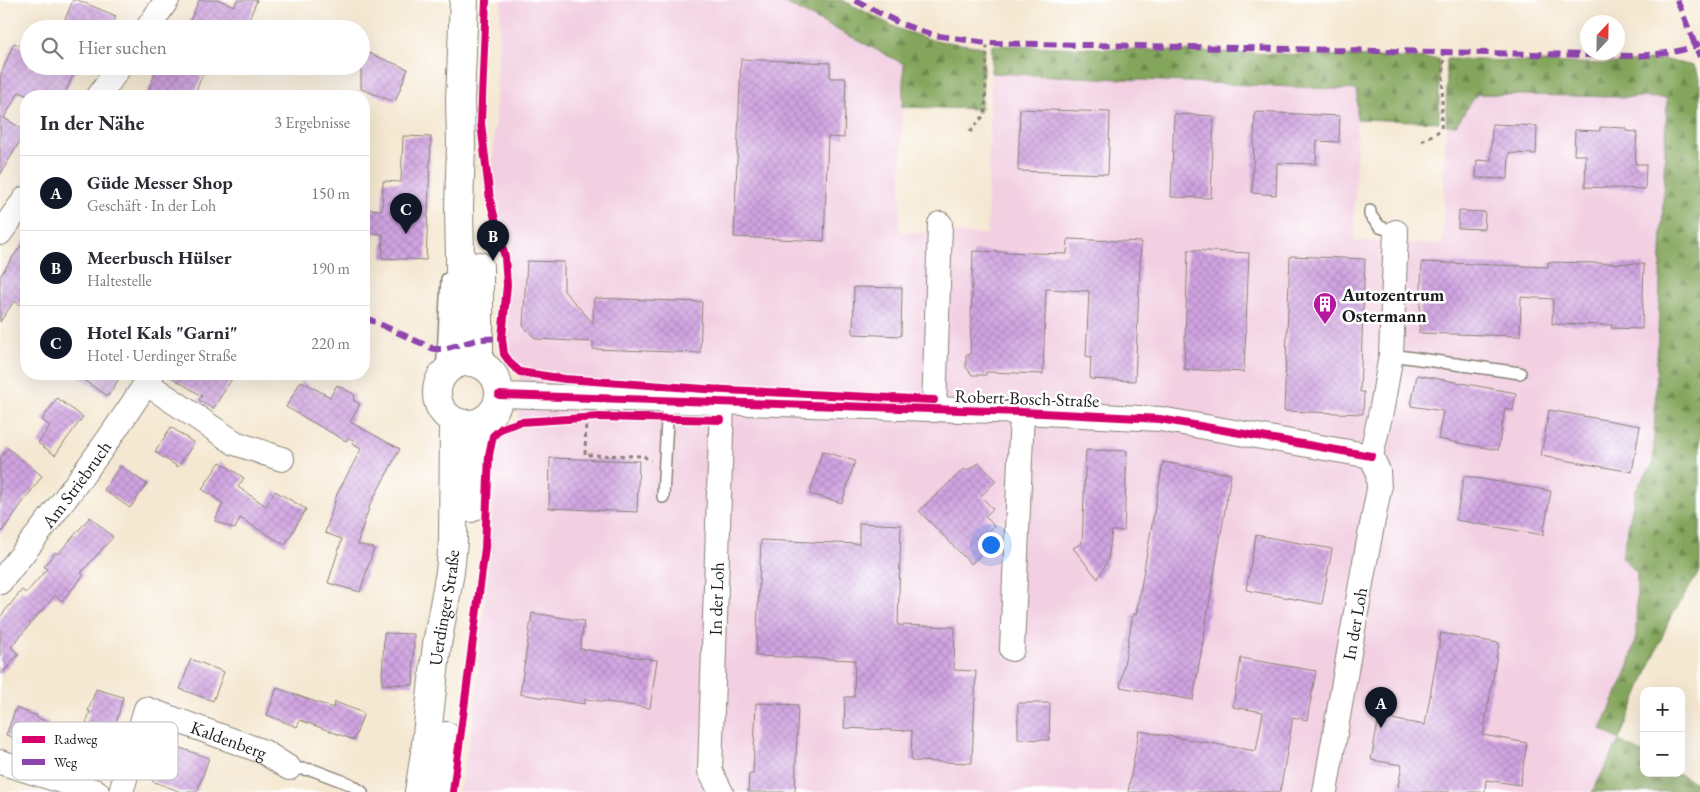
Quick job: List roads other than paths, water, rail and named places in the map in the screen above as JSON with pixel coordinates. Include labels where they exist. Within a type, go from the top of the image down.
[{"type":"street","points":[[153,20],[167,0]]},
{"type":"street","points":[[460,367],[460,100],[464,0]]},
{"type":"street","points":[[103,90],[114,75]]},
{"type":"street","points":[[460,367],[490,371],[497,382],[499,395],[497,404],[492,413],[484,420],[465,423],[447,416],[437,401],[436,392],[438,383],[460,367],[479,283],[472,181],[461,144]]},
{"type":"street","points":[[0,233],[20,206]]},
{"type":"street","name":"Robert-Bosch-Straße","points":[[934,410],[940,224]]},
{"type":"street","points":[[1371,456],[1391,355],[1396,232]]},
{"type":"street","name":"Am Striebruch","points":[[0,582],[42,530],[104,447],[148,380]]},
{"type":"street","name":"Am Striebruch","points":[[152,380],[235,443],[282,459]]},
{"type":"street","name":"Robert-Bosch-Straße","points":[[499,395],[1022,412],[1160,419],[1371,456]]},
{"type":"street","name":"In der Loh","points":[[713,403],[710,771],[721,792]]},
{"type":"street","name":"Robert-Bosch-Straße","points":[[1012,648],[1022,412]]},
{"type":"street","name":"Uerdinger Straße","points":[[419,792],[437,644],[450,572],[465,423]]},
{"type":"street","name":"Uerdinger Straße","points":[[439,792],[454,659],[467,579],[465,423]]},
{"type":"street","name":"In der Loh","points":[[1325,792],[1379,489],[1378,471],[1371,456]]},
{"type":"street","name":"Kaldenberg","points":[[142,722],[146,709],[264,752],[289,768]]},
{"type":"street","points":[[0,762],[12,766]]},
{"type":"street","points":[[58,780],[97,792]]},
{"type":"street","name":"Kaldenberg","points":[[120,792],[124,780]]},
{"type":"lane","points":[[1370,211],[1370,215],[1380,227],[1396,232]]},
{"type":"lane","points":[[1391,355],[1520,374]]},
{"type":"lane","points":[[663,497],[668,401]]},
{"type":"lane","name":"Kaldenberg","points":[[289,768],[313,770],[350,784],[362,792]]},
{"type":"place","name":"Hotel Kals \"Garni\"","points":[[406,234]]},
{"type":"place","name":"Meerbusch Hülser","points":[[493,261]]},
{"type":"place","name":"Autozentrum Ostermann","points":[[1325,325]]},
{"type":"place","name":"Güde Messer Shop","points":[[1381,728]]}]
